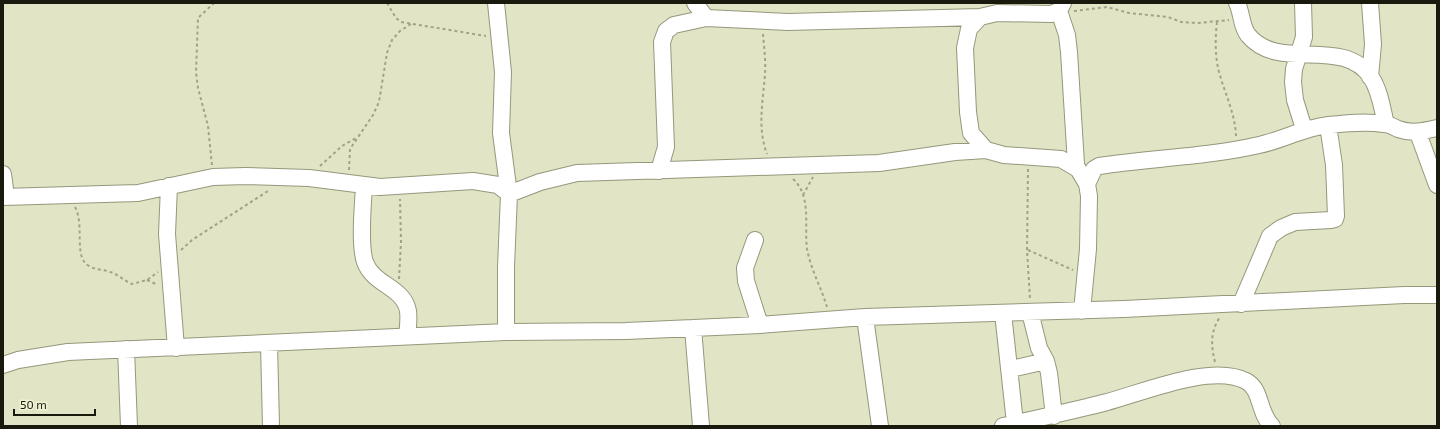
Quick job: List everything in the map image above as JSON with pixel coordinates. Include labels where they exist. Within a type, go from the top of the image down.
[{"type":"street","points":[[496,3],[503,72],[501,133],[509,194],[506,247],[506,332]]},
{"type":"street","points":[[695,3],[706,18]]},
{"type":"street","points":[[1303,3],[1305,26],[1294,69],[1293,82],[1294,100],[1304,130]]},
{"type":"street","points":[[1370,3],[1373,44],[1370,77]]},
{"type":"street","points":[[659,172],[666,147],[662,42],[666,31],[674,25],[706,18],[762,21],[980,17],[997,13],[1051,14],[1061,10],[1067,35],[1069,52],[1074,164],[1087,184]]},
{"type":"street","points":[[1240,10],[1247,34],[1255,42],[1268,49],[1283,54],[1336,56],[1351,61],[1363,68],[1370,77],[1380,97],[1386,124]]},
{"type":"street","points":[[980,17],[969,29],[965,48],[968,112],[971,133],[986,150]]},
{"type":"street","points":[[509,194],[540,182],[577,173],[659,172],[774,165],[899,161],[955,152],[986,150],[1004,155],[1061,159],[1074,164],[1099,166],[1189,156],[1260,145],[1304,130],[1328,125],[1364,122],[1386,124],[1400,130],[1418,133],[1437,128]]},
{"type":"street","points":[[1235,304],[1270,236],[1281,228],[1295,222],[1330,220],[1336,216],[1334,165],[1328,125]]},
{"type":"street","points":[[955,152],[963,146],[971,133]]},
{"type":"street","points":[[1418,133],[1437,185]]},
{"type":"street","points":[[1082,310],[1086,277],[1089,227],[1087,184],[1094,169],[1099,166]]},
{"type":"street","points":[[3,174],[5,197],[138,192],[213,177],[309,178],[357,185],[398,186],[473,181],[498,185],[509,194]]},
{"type":"street","points":[[357,185],[365,263],[377,279],[399,294],[405,301],[408,310],[408,336]]},
{"type":"street","points":[[169,186],[166,210],[168,262],[176,348]]},
{"type":"street","points":[[755,240],[745,268],[746,281],[760,325]]},
{"type":"street","points":[[3,365],[18,360],[68,352],[126,349],[269,344],[506,332],[626,331],[760,325],[865,316],[1003,313],[1235,304],[1404,295],[1437,295]]},
{"type":"street","points":[[1030,312],[1039,348],[1046,361],[1049,373],[1054,416]]},
{"type":"street","points":[[1003,313],[1011,369],[1009,425],[1054,416],[1110,402],[1161,385],[1208,377],[1236,377],[1247,381],[1256,390],[1262,412],[1272,426]]},
{"type":"street","points":[[865,316],[880,426]]},
{"type":"street","points":[[693,328],[701,426]]},
{"type":"street","points":[[269,344],[271,426]]},
{"type":"street","points":[[126,349],[129,426]]},
{"type":"street","points":[[1011,369],[1046,361]]},
{"type":"path","points":[[213,177],[209,132],[200,101],[196,65],[198,18],[214,3]]},
{"type":"path","points":[[387,3],[396,18],[401,22],[499,39]]},
{"type":"path","points":[[1061,10],[1107,7],[1129,13],[1168,17],[1182,22],[1217,22],[1240,10]]},
{"type":"path","points":[[762,21],[765,72],[760,114],[761,134],[767,155],[774,165]]},
{"type":"path","points":[[1217,22],[1216,54],[1219,72],[1233,111],[1237,149]]},
{"type":"path","points":[[357,185],[350,149],[373,115],[379,102],[387,53],[392,40],[400,31],[411,24]]},
{"type":"path","points":[[309,178],[342,146],[357,138]]},
{"type":"path","points":[[1027,157],[1027,250],[1030,312]]},
{"type":"path","points":[[803,195],[810,185],[818,164]]},
{"type":"path","points":[[791,176],[800,184],[803,195],[807,248],[810,263],[824,296],[831,320]]},
{"type":"path","points":[[66,194],[79,214],[81,223],[80,250],[82,260],[88,266],[111,272],[132,284],[147,280],[192,240],[264,194],[282,177]]},
{"type":"path","points":[[398,186],[401,242],[399,294]]},
{"type":"path","points":[[1027,250],[1086,277]]},
{"type":"path","points":[[1208,377],[1215,368],[1211,344],[1213,332],[1217,322],[1235,304]]}]
